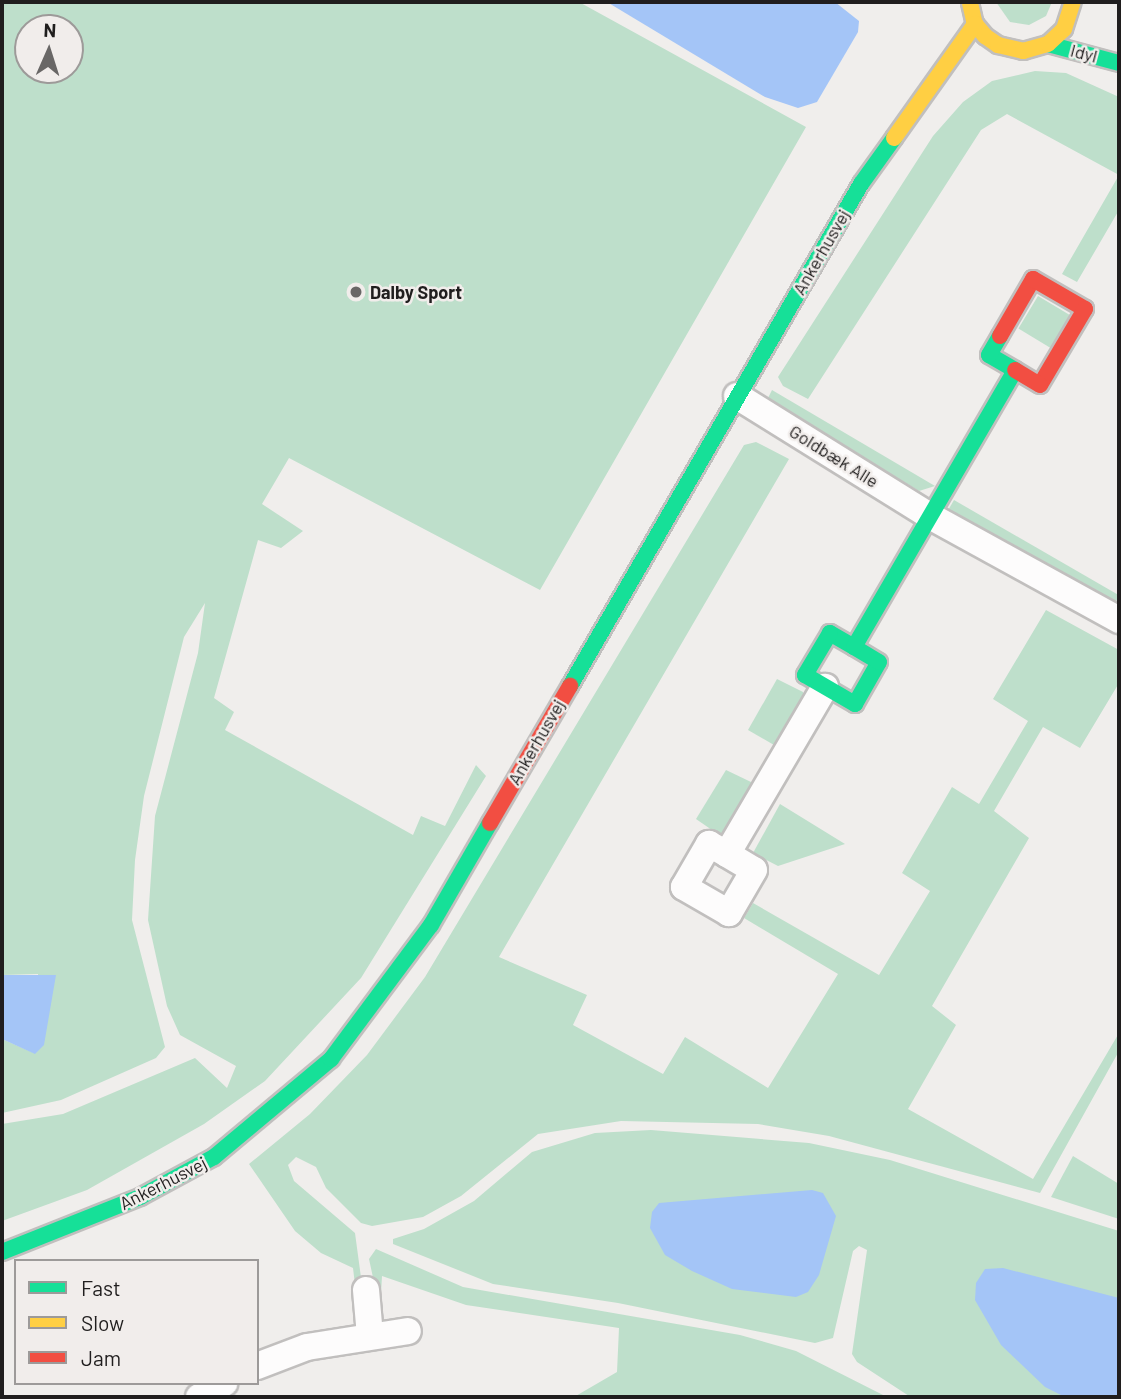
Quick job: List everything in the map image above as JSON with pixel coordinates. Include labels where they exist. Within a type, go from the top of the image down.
[{"type":"street","points":[[970,2],[975,24],[992,49],[1023,51],[1048,44],[1064,29],[1076,10]]},
{"type":"street","name":"Ankerhusvej","points":[[2,1252],[140,1197],[214,1157],[331,1059],[430,925],[861,184],[975,24]]},
{"type":"street","name":"Idyl","points":[[1101,37],[1119,55]]},
{"type":"street","name":"Idyl","points":[[1048,44],[1119,63]]},
{"type":"street","name":"Ankerhusvej","points":[[930,89],[964,67]]},
{"type":"street","points":[[1033,279],[1084,309],[1040,385],[1015,370],[989,355],[1033,279]]},
{"type":"street","points":[[854,647],[1015,370]]},
{"type":"street","name":"Goldbæk Alle","points":[[737,396],[930,516],[1119,620]]},
{"type":"street","points":[[830,633],[854,647],[879,662],[855,704],[805,676],[830,633]]},
{"type":"street","points":[[727,854],[825,687]]},
{"type":"street","points":[[366,1290],[369,1336]]},
{"type":"street","points":[[259,1365],[307,1347],[408,1331]]},
{"type":"street","points":[[199,1397],[220,1385]]},
{"type":"green space","name":"Dalby Sport","points":[[2,2],[579,2],[806,127],[540,590],[289,458],[262,504],[303,531],[281,548],[258,540],[214,698],[234,712],[225,730],[413,835],[421,816],[445,826],[476,765],[486,776],[361,978],[265,1081],[204,1124],[87,1190],[2,1221],[2,1124],[63,1114],[195,1058],[227,1088],[236,1066],[180,1035],[167,1006],[148,920],[155,816],[198,653],[205,603],[184,637],[144,796],[135,860],[132,920],[165,1047],[156,1058],[61,1100],[2,1113],[2,1039],[34,1053],[38,974],[2,975]]},
{"type":"green space","points":[[996,2],[1052,2],[1046,16],[1029,25],[1010,22]]},
{"type":"green space","points":[[1035,71],[1066,73],[1119,97],[1119,175],[1007,114],[981,130],[808,399],[783,386],[778,377],[933,136],[963,102],[992,81]]},
{"type":"green space","points":[[1119,175],[1119,210],[1077,282],[1062,274]]},
{"type":"green space","points":[[1038,296],[1071,316],[1052,349],[1018,329]]},
{"type":"green space","points":[[772,390],[935,486],[919,491],[767,400]]},
{"type":"green space","points":[[756,442],[789,459],[499,957],[587,995],[573,1025],[663,1074],[685,1037],[768,1088],[838,974],[744,918],[753,903],[879,975],[930,891],[902,873],[952,787],[979,804],[1028,721],[993,699],[1046,610],[1119,650],[1119,683],[1080,748],[1043,727],[994,811],[1029,838],[932,1006],[956,1025],[908,1109],[1033,1179],[1119,1033],[1119,1051],[1040,1193],[829,1136],[758,1124],[621,1121],[538,1134],[461,1196],[423,1217],[372,1226],[361,1223],[326,1188],[316,1167],[296,1157],[288,1165],[294,1181],[355,1233],[362,1285],[355,1285],[353,1268],[321,1253],[295,1231],[249,1164],[310,1114],[367,1055],[425,977],[744,445]]},
{"type":"green space","points":[[954,500],[1119,595],[1114,605],[948,510]]},
{"type":"green space","points":[[777,679],[803,692],[806,705],[785,741],[774,745],[748,730]]},
{"type":"green space","points":[[726,770],[751,782],[753,797],[722,837],[696,819]]},
{"type":"green space","points":[[780,804],[845,844],[778,866],[753,853]]},
{"type":"green space","points":[[651,1130],[809,1143],[890,1160],[1119,1231],[1119,1397],[909,1396],[857,1362],[852,1354],[867,1250],[859,1246],[853,1251],[833,1338],[815,1343],[618,1303],[493,1284],[393,1244],[393,1239],[424,1229],[474,1201],[532,1152],[595,1133]]},
{"type":"green space","points":[[1073,1156],[1119,1184],[1119,1219],[1051,1197]]},
{"type":"green space","points":[[376,1249],[463,1287],[740,1335],[796,1351],[887,1397],[574,1397],[617,1372],[619,1328],[466,1305],[382,1276],[380,1310],[369,1259]]},
{"type":"water","points":[[607,2],[835,2],[859,21],[858,32],[817,102],[798,108],[765,97]]},
{"type":"water","points":[[2,975],[56,975],[44,1045],[35,1054],[2,1039]]},
{"type":"water","points":[[812,1190],[823,1193],[836,1216],[819,1275],[808,1292],[796,1297],[732,1289],[692,1271],[665,1255],[650,1228],[652,1212],[659,1203]]},
{"type":"water","points":[[1003,1268],[1119,1298],[1119,1397],[1065,1397],[1045,1387],[1001,1345],[975,1300],[976,1283],[985,1269]]},
{"type":"traffic: fast","points":[[1048,44],[1119,63]]},
{"type":"traffic: fast","points":[[570,686],[861,184],[894,138]]},
{"type":"traffic: fast","points":[[854,647],[830,633],[805,675],[855,704],[879,662],[854,647],[1015,370],[989,355],[1000,336]]},
{"type":"traffic: fast","points":[[2,1252],[140,1197],[214,1157],[331,1059],[431,925],[490,823]]},
{"type":"traffic: slow","points":[[970,3],[975,24],[985,36],[998,45],[1023,51],[1048,44],[1064,29],[1073,2]]},
{"type":"traffic: slow","points":[[894,138],[975,24]]},
{"type":"traffic: jam","points":[[1000,336],[1033,279],[1085,309],[1040,385],[1015,370]]},
{"type":"traffic: jam","points":[[490,823],[570,686]]},
{"type":"place","name":"Dalby Sport","points":[[356,292]]}]
